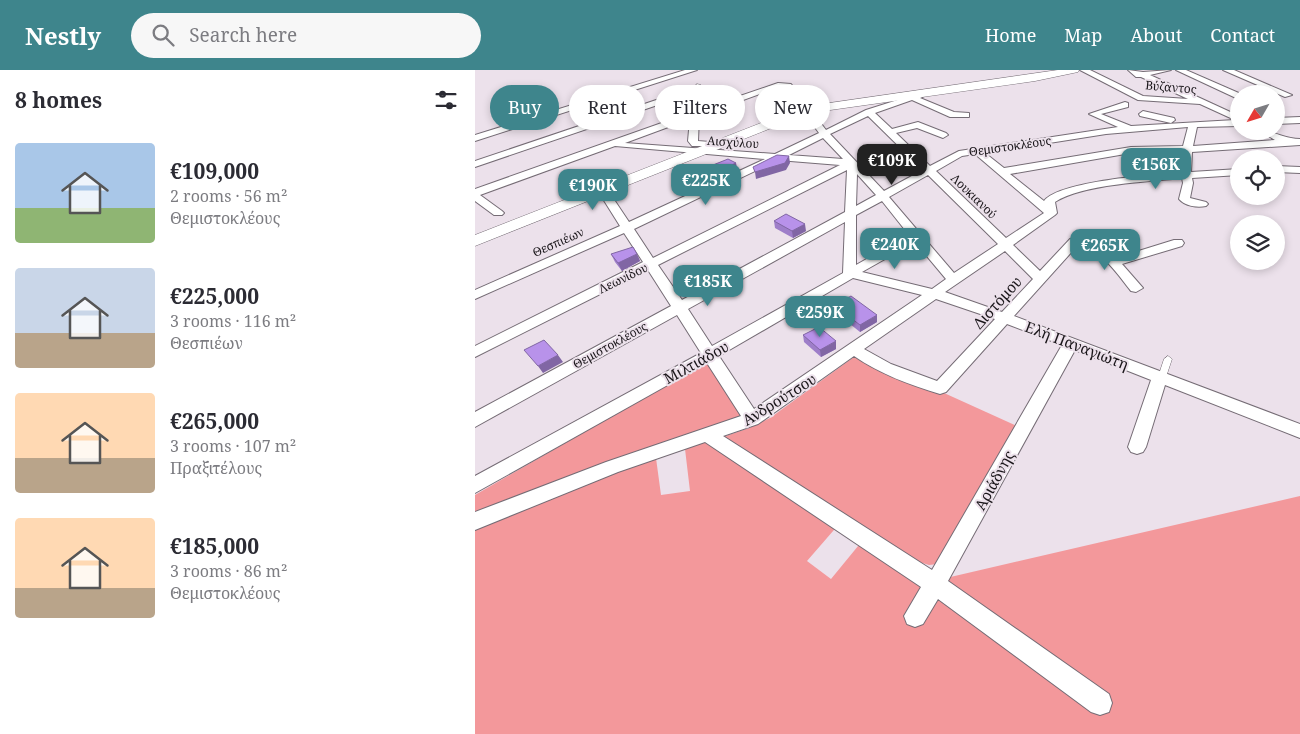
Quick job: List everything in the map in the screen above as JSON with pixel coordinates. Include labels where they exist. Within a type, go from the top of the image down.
[{"type":"street","points":[[498,213],[475,194],[567,134],[693,70]]},
{"type":"street","points":[[830,104],[1060,70]]},
{"type":"street","points":[[830,105],[1035,78],[1073,70]]},
{"type":"street","name":"Βύζαντος","points":[[1084,70],[1141,98],[1203,102]]},
{"type":"street","points":[[1132,70],[1230,116]]},
{"type":"street","points":[[1107,81],[1167,70]]},
{"type":"street","points":[[1180,70],[1230,92]]},
{"type":"street","points":[[1227,70],[1264,85]]},
{"type":"street","name":"Θεσπιέων","points":[[475,294],[779,158],[824,133],[869,112],[926,93]]},
{"type":"street","points":[[912,97],[953,115],[967,115]]},
{"type":"street","points":[[475,164],[655,104]]},
{"type":"street","points":[[1125,104],[1093,114],[1130,129]]},
{"type":"street","points":[[1223,112],[1230,110]]},
{"type":"street","name":"Λουκιανού","points":[[869,112],[1040,278]]},
{"type":"street","points":[[1143,114],[1193,124],[1230,122]]},
{"type":"street","points":[[1285,121],[1300,120]]},
{"type":"street","points":[[1193,124],[1187,149],[1188,183],[1184,199],[1188,202],[1201,204]]},
{"type":"street","name":"Θεμιστοκλέους","points":[[475,420],[959,154],[1130,129],[1193,124]]},
{"type":"street","points":[[890,132],[918,125],[943,136]]},
{"type":"street","points":[[475,235],[755,127]]},
{"type":"street","points":[[475,138],[567,134],[612,145],[655,130]]},
{"type":"street","points":[[694,130],[693,141],[699,149]]},
{"type":"street","points":[[822,130],[883,196],[954,281]]},
{"type":"street","points":[[1282,140],[1286,142]]},
{"type":"street","points":[[1001,172],[1131,150],[1187,149],[1300,142]]},
{"type":"street","name":"Αισχύλου","points":[[612,145],[699,149],[852,164]]},
{"type":"street","points":[[475,241],[699,149]]},
{"type":"street","points":[[977,151],[1051,213]]},
{"type":"street","points":[[849,273],[849,213],[852,164]]},
{"type":"street","name":"Λεωνίδου","points":[[475,352],[852,164]]},
{"type":"street","points":[[1285,169],[1300,170]]},
{"type":"street","points":[[1051,213],[1049,201],[1055,196],[1099,186],[1187,175],[1230,173]]},
{"type":"street","points":[[603,190],[752,419]]},
{"type":"street","name":"Ανδρούτσου","points":[[475,521],[613,467],[752,419],[855,350],[1051,213]]},
{"type":"street","name":"Μιλτιάδου","points":[[475,485],[916,236]]},
{"type":"street","name":"Διστόμου","points":[[855,350],[873,363],[892,372],[939,388],[1006,318],[1072,242],[1079,241],[1087,244],[1115,262]]},
{"type":"street","points":[[1137,288],[1115,262],[1178,243]]},
{"type":"street","name":"Ελή Παναγιώτη","points":[[849,273],[936,294],[1006,318],[1300,431]]},
{"type":"street","name":"Αριάδνης","points":[[915,616],[1071,343]]},
{"type":"street","points":[[1137,447],[1161,377]]},
{"type":"street","points":[[708,435],[935,584],[1100,703]]},
{"type":"lane","points":[[1161,377],[1169,360]]},
{"type":"shaded area","points":[[858,354],[1019,427],[938,564],[929,565],[903,557],[723,437],[770,418]]},
{"type":"shaded area","points":[[709,360],[743,418],[475,515],[475,495]]},
{"type":"shaded area","points":[[706,442],[840,523],[807,561],[831,579],[863,540],[929,582],[1300,496],[1300,734],[475,734],[475,528],[606,475],[656,458],[661,495],[690,491],[685,449]]},
{"type":"building","points":[[777,155],[789,156],[785,163],[755,172],[753,167]]},
{"type":"building","points":[[728,159],[736,163],[721,170],[713,165]]},
{"type":"building","points":[[786,214],[805,224],[792,231],[774,221]]},
{"type":"building","points":[[633,247],[637,254],[618,263],[611,254]]},
{"type":"building","points":[[851,296],[877,315],[860,325],[834,305]]},
{"type":"building","points":[[819,327],[836,341],[820,350],[803,335]]},
{"type":"building","points":[[544,340],[558,355],[538,366],[524,350]]}]
